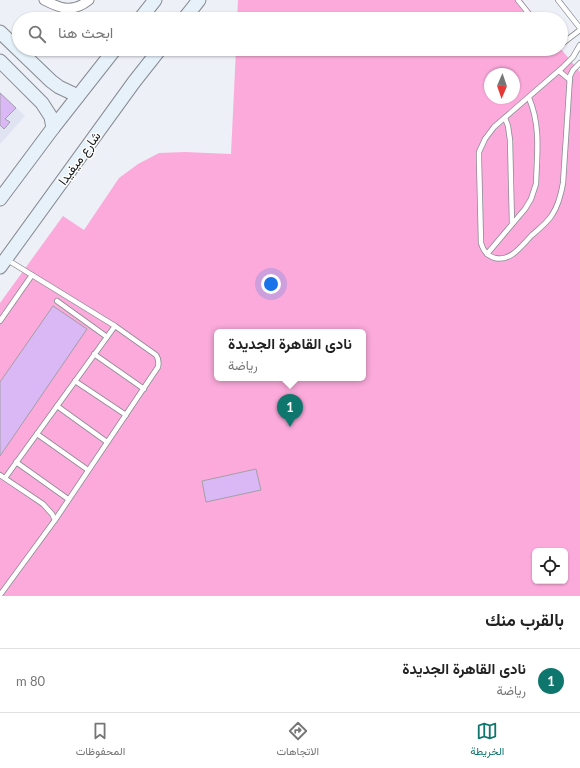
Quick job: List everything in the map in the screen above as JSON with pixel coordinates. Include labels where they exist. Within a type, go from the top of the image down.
[{"type":"street","points":[[44,0],[55,6],[67,9],[80,6],[89,0]]},
{"type":"street","points":[[146,12],[155,0]]},
{"type":"street","points":[[189,12],[198,0]]},
{"type":"street","points":[[0,32],[12,44]]},
{"type":"street","points":[[10,71],[23,56]]},
{"type":"street","points":[[25,56],[52,81],[78,96]]},
{"type":"street","points":[[0,199],[109,56]]},
{"type":"street","name":"شارع ميفيدا","points":[[3,263],[154,56]]},
{"type":"street","points":[[0,61],[42,103],[51,117],[53,128]]},
{"type":"lane","points":[[518,0],[527,12]]},
{"type":"lane","points":[[558,0],[567,12]]},
{"type":"lane","points":[[568,13],[580,29],[568,40]]},
{"type":"lane","points":[[580,45],[568,62],[559,71],[489,133],[479,152],[478,166],[481,243],[487,254],[492,257],[503,259],[512,254],[551,217],[556,209],[563,183],[570,76],[573,70],[580,63]]},
{"type":"lane","points":[[559,71],[570,80]]},
{"type":"lane","points":[[487,254],[528,204],[536,184],[538,132],[535,115],[529,98]]},
{"type":"lane","points":[[505,118],[510,140],[512,224]]},
{"type":"lane","points":[[0,595],[54,520],[144,389],[159,363],[156,355],[115,326],[32,275],[3,263]]},
{"type":"lane","points":[[0,321],[32,275]]},
{"type":"lane","points":[[57,301],[107,337]]},
{"type":"lane","points":[[5,478],[115,326]]},
{"type":"lane","points":[[94,354],[144,389]]},
{"type":"lane","points":[[75,381],[126,415]]},
{"type":"lane","points":[[57,406],[107,442]]},
{"type":"lane","points":[[36,434],[88,470]]},
{"type":"lane","points":[[16,462],[68,499]]},
{"type":"lane","points":[[0,475],[43,504],[48,509],[54,520]]},
{"type":"shaded area","points":[[238,0],[522,0],[531,12],[237,12]]},
{"type":"shaded area","points":[[236,56],[567,56],[580,72],[580,596],[0,596],[0,303],[63,216],[84,230],[119,178],[138,164],[159,153],[185,152],[231,154]]},
{"type":"shaded area","points":[[0,92],[25,116],[0,144]]},
{"type":"building","points":[[0,93],[16,108],[5,119],[10,122],[4,129],[0,125]]},
{"type":"building","points":[[53,306],[87,329],[0,456],[0,382]]},
{"type":"building","points":[[256,469],[261,490],[206,502],[202,481]]},
{"type":"place","name":"نادى القاهرة الجديدة","points":[[290,427]]}]
